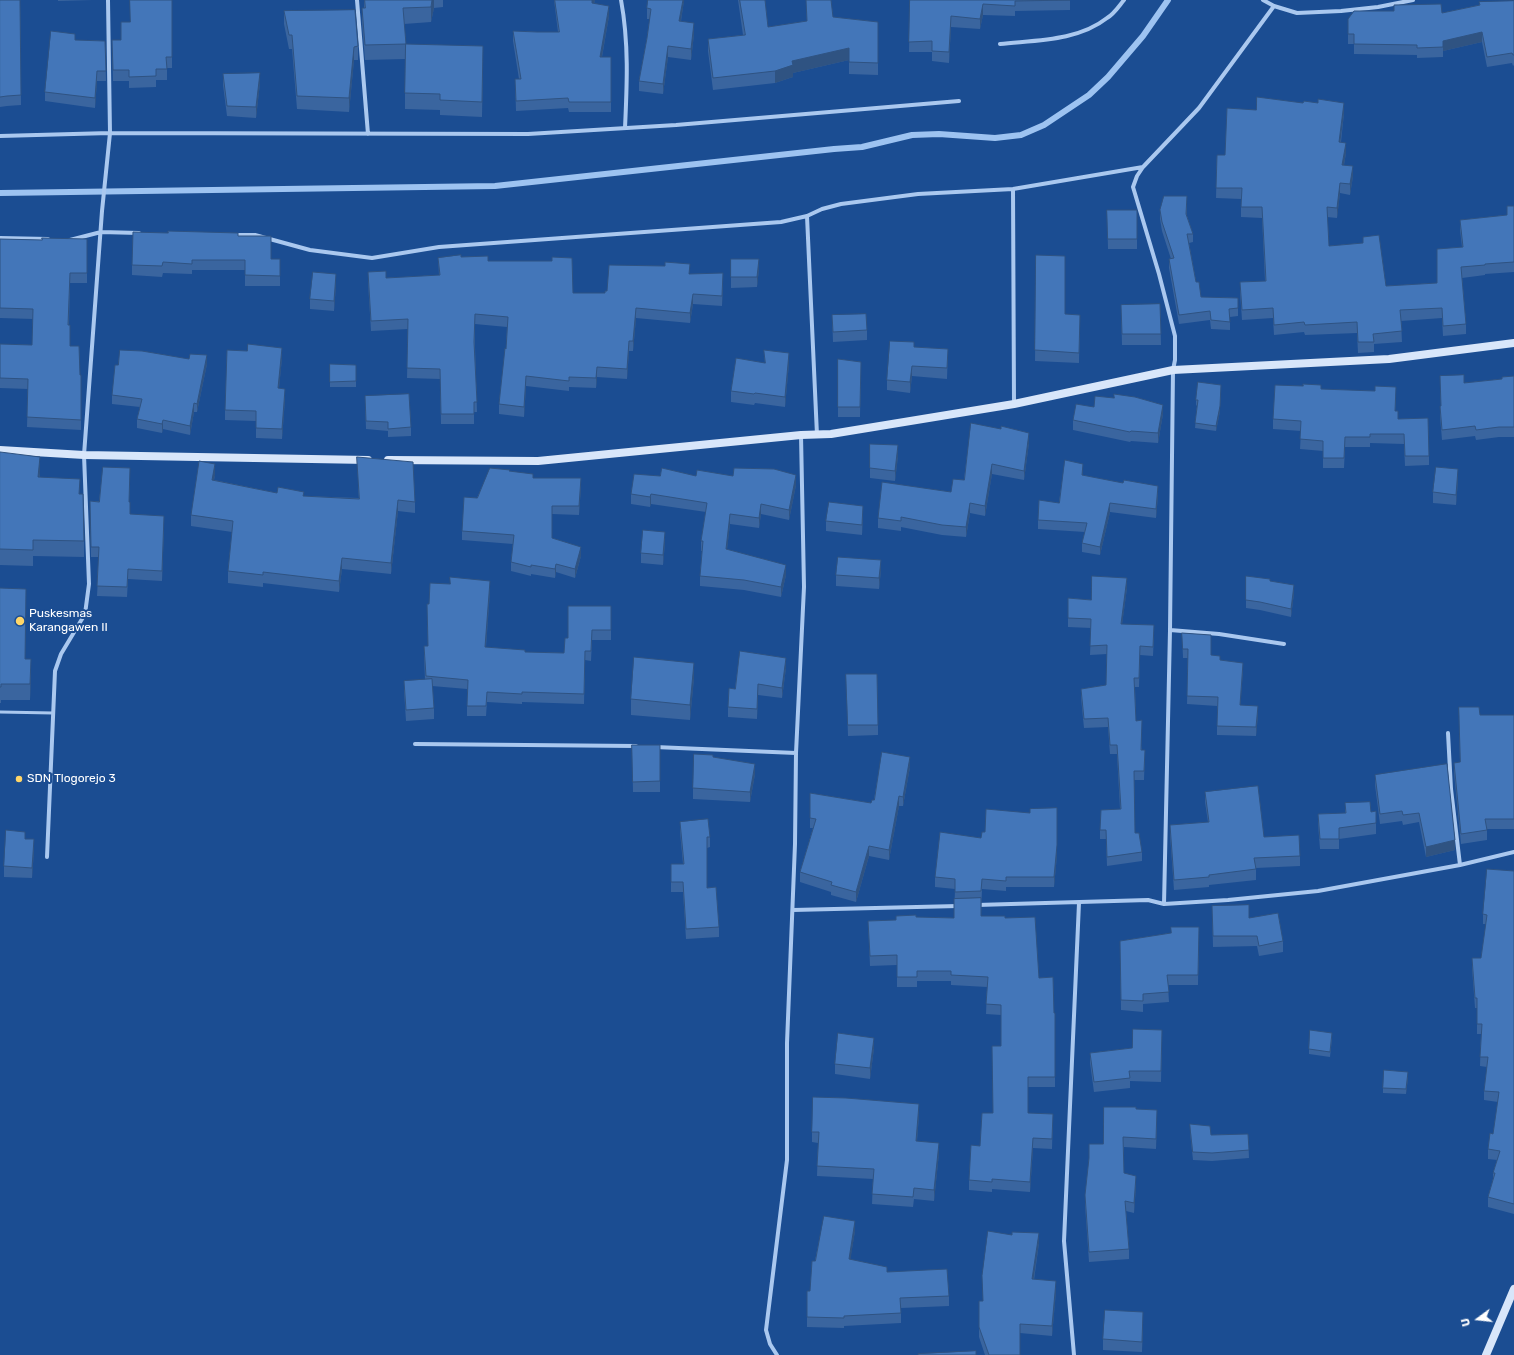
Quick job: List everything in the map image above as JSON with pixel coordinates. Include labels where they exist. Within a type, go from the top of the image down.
[{"type":"main road","points":[[0,450],[84,455],[284,460],[538,461],[801,435],[831,434],[1014,404],[1173,370],[1389,359],[1514,342]]},
{"type":"main road","points":[[1486,1355],[1514,1289]]},
{"type":"street","points":[[47,857],[55,671],[61,654],[85,614],[89,584],[84,455],[102,211],[110,133],[108,0]]},
{"type":"street","points":[[356,0],[368,134]]},
{"type":"street","points":[[620,0],[627,39],[628,79],[625,128]]},
{"type":"street","points":[[1000,44],[1060,37],[1092,29],[1109,18],[1124,0]]},
{"type":"street","points":[[1263,0],[1274,6],[1297,13],[1341,11],[1378,7],[1413,0]]},
{"type":"street","points":[[1164,904],[1170,630],[1173,370],[1175,360],[1175,336],[1159,274],[1133,187],[1137,176],[1143,167],[1199,108],[1274,6]]},
{"type":"street","points":[[0,136],[110,133],[528,134],[676,126],[959,100]]},
{"type":"street","points":[[225,235],[255,235],[310,250],[372,258],[439,247],[781,222],[807,216],[822,209],[842,204],[918,194],[1013,189],[1143,167]]},
{"type":"street","points":[[1013,189],[1014,404]]},
{"type":"street","points":[[807,216],[817,435]]},
{"type":"street","points":[[63,240],[71,240],[101,232],[144,233]]},
{"type":"street","points":[[0,238],[55,239]]},
{"type":"street","points":[[777,1355],[770,1344],[766,1330],[787,1160],[787,1043],[793,910],[796,753],[804,587],[801,435]]},
{"type":"street","points":[[1170,630],[1219,634],[1284,644]]},
{"type":"street","points":[[1448,733],[1451,789],[1460,865]]},
{"type":"street","points":[[415,744],[638,746]]},
{"type":"street","points":[[646,746],[796,753]]},
{"type":"street","points":[[975,906],[1148,900],[1164,904],[1228,900],[1318,891],[1460,865],[1514,852]]},
{"type":"street","points":[[1074,1355],[1064,1241],[1079,903]]},
{"type":"street","points":[[793,910],[959,906]]},
{"type":"lane","points":[[0,712],[53,713]]},
{"type":"building","points":[[0,0],[20,0],[21,95],[0,97]]},
{"type":"building","points":[[130,0],[172,0],[172,57],[166,57],[167,69],[156,69],[156,76],[129,77],[129,70],[113,70],[112,40],[121,40],[121,22],[130,22]]},
{"type":"building","points":[[365,0],[432,0],[431,7],[403,8],[406,44],[365,45],[362,8],[365,8]]},
{"type":"building","points":[[555,0],[592,0],[592,3],[609,6],[600,57],[611,57],[611,102],[569,102],[568,98],[516,101],[515,79],[521,79],[513,31],[559,32]]},
{"type":"building","points":[[648,0],[683,0],[679,21],[694,23],[691,49],[668,46],[663,84],[639,81],[651,9],[647,8]]},
{"type":"building","points":[[740,0],[765,0],[768,27],[807,21],[806,0],[831,0],[833,17],[878,22],[878,63],[849,62],[849,48],[792,61],[793,65],[775,71],[713,78],[708,39],[745,35]]},
{"type":"building","points":[[910,0],[1070,0],[1015,1],[1015,6],[983,4],[980,19],[951,16],[949,52],[932,51],[932,41],[909,42]]},
{"type":"building","points":[[1514,1],[1514,55],[1512,53],[1487,57],[1482,32],[1443,41],[1443,47],[1417,48],[1417,45],[1354,44],[1354,34],[1348,34],[1348,19],[1354,11],[1394,11],[1394,5],[1441,4],[1442,13],[1480,5],[1479,2]]},
{"type":"building","points":[[355,10],[358,46],[354,47],[349,98],[297,96],[292,35],[289,35],[284,11]]},
{"type":"building","points":[[51,31],[75,34],[75,40],[105,41],[106,71],[97,71],[95,98],[45,92]]},
{"type":"building","points":[[406,44],[483,46],[482,102],[440,100],[440,94],[405,93]]},
{"type":"building","points":[[260,73],[256,107],[227,106],[223,74]]},
{"type":"building","points":[[1257,97],[1303,103],[1304,101],[1318,103],[1318,99],[1344,103],[1339,142],[1346,143],[1342,165],[1353,166],[1350,184],[1340,183],[1337,208],[1327,207],[1329,246],[1363,243],[1363,237],[1379,235],[1386,286],[1437,283],[1437,249],[1463,247],[1460,220],[1507,215],[1507,206],[1514,206],[1514,262],[1461,267],[1466,324],[1443,326],[1442,308],[1400,310],[1402,331],[1373,334],[1374,342],[1358,342],[1357,322],[1305,325],[1304,322],[1274,325],[1273,308],[1242,310],[1240,282],[1266,281],[1262,207],[1241,207],[1242,188],[1216,188],[1217,155],[1225,155],[1227,108],[1256,110]]},
{"type":"building","points":[[1164,196],[1187,196],[1186,214],[1193,234],[1187,234],[1196,282],[1199,282],[1201,297],[1238,298],[1238,308],[1229,309],[1230,322],[1211,320],[1210,311],[1179,315],[1169,259],[1174,258],[1162,222],[1160,210]]},
{"type":"building","points":[[1107,210],[1137,210],[1137,239],[1108,239]]},
{"type":"building","points":[[168,231],[238,233],[238,236],[271,236],[271,259],[280,259],[280,276],[245,275],[245,260],[192,260],[192,264],[163,262],[162,266],[132,265],[133,232],[168,233]]},
{"type":"building","points":[[42,238],[87,239],[87,273],[70,273],[68,325],[70,325],[70,346],[79,346],[81,375],[81,420],[27,417],[28,379],[0,378],[0,344],[32,345],[33,309],[0,308],[0,239],[42,240]]},
{"type":"building","points":[[461,255],[461,257],[488,256],[488,261],[552,261],[552,257],[572,258],[573,293],[605,293],[605,291],[607,291],[609,265],[665,266],[665,262],[690,264],[689,274],[723,273],[722,296],[693,294],[690,313],[636,308],[633,341],[629,341],[627,369],[597,367],[596,378],[569,377],[569,381],[526,376],[524,407],[499,404],[505,348],[506,349],[508,317],[475,314],[474,342],[477,402],[474,402],[474,414],[441,414],[440,369],[407,368],[408,319],[371,321],[368,272],[386,271],[386,278],[440,275],[438,258]]},
{"type":"building","points":[[1036,255],[1065,256],[1065,314],[1080,315],[1079,353],[1035,350]]},
{"type":"building","points":[[731,259],[759,259],[757,277],[731,277]]},
{"type":"building","points":[[313,272],[336,274],[334,301],[310,299]]},
{"type":"building","points":[[1160,304],[1161,334],[1122,334],[1121,305]]},
{"type":"building","points":[[866,314],[867,330],[833,332],[832,315]]},
{"type":"building","points":[[890,341],[914,342],[914,347],[948,349],[947,368],[912,366],[910,382],[887,380]]},
{"type":"building","points":[[248,344],[282,348],[278,388],[285,389],[282,429],[256,428],[256,411],[225,410],[227,350],[247,351]]},
{"type":"building","points":[[120,350],[142,351],[189,359],[190,354],[207,355],[197,404],[194,403],[190,426],[163,420],[162,424],[137,419],[142,399],[112,395],[115,365],[118,365]]},
{"type":"building","points":[[764,350],[789,353],[785,397],[731,391],[736,358],[765,363]]},
{"type":"building","points":[[838,359],[861,362],[860,407],[838,407]]},
{"type":"building","points":[[330,364],[356,365],[356,381],[330,382]]},
{"type":"building","points":[[1464,375],[1464,383],[1502,379],[1502,377],[1514,376],[1514,427],[1476,430],[1475,426],[1442,430],[1440,376]]},
{"type":"building","points":[[1198,382],[1221,385],[1220,406],[1216,426],[1195,423],[1198,400],[1196,400]]},
{"type":"building","points":[[1303,384],[1321,385],[1321,389],[1375,391],[1375,386],[1396,387],[1395,411],[1398,411],[1398,419],[1428,418],[1429,456],[1405,456],[1404,434],[1370,434],[1370,437],[1345,437],[1344,458],[1323,458],[1323,441],[1300,439],[1301,421],[1273,419],[1275,385],[1303,386]]},
{"type":"building","points":[[409,394],[411,427],[388,429],[388,422],[366,421],[365,396]]},
{"type":"building","points":[[1114,394],[1135,397],[1163,405],[1158,433],[1130,432],[1073,420],[1076,404],[1094,407],[1095,396],[1114,398]]},
{"type":"building","points":[[971,423],[1001,429],[1001,426],[1029,433],[1024,471],[992,464],[985,506],[970,503],[966,527],[942,525],[901,517],[901,521],[878,518],[882,482],[951,492],[953,479],[964,480]]},
{"type":"building","points":[[870,444],[898,445],[895,471],[870,468]]},
{"type":"building","points":[[0,452],[40,457],[38,477],[80,479],[79,494],[83,494],[84,541],[33,540],[33,550],[0,549]]},
{"type":"building","points":[[357,457],[413,462],[415,502],[398,500],[391,563],[342,558],[339,581],[263,572],[263,575],[228,571],[233,521],[191,515],[199,461],[215,464],[212,480],[277,493],[278,487],[304,492],[303,496],[359,499]]},
{"type":"building","points":[[1065,460],[1083,464],[1082,475],[1123,483],[1124,480],[1158,486],[1156,509],[1110,503],[1100,547],[1082,543],[1087,523],[1038,520],[1039,500],[1059,503]]},
{"type":"building","points":[[103,467],[130,468],[130,514],[164,516],[162,571],[128,569],[127,587],[97,586],[99,547],[91,547],[90,501],[99,502]]},
{"type":"building","points":[[1436,467],[1458,469],[1456,495],[1433,492]]},
{"type":"building","points":[[490,468],[533,474],[533,478],[581,478],[579,506],[552,506],[552,538],[581,547],[575,569],[556,564],[555,569],[531,565],[531,567],[511,562],[514,535],[462,531],[464,497],[477,498]]},
{"type":"building","points":[[662,468],[696,476],[697,470],[733,476],[734,468],[774,469],[796,475],[789,510],[761,504],[759,518],[730,514],[726,549],[786,565],[781,587],[744,580],[700,576],[703,541],[701,541],[707,503],[651,494],[650,497],[631,494],[634,474],[660,476]]},
{"type":"building","points":[[829,502],[863,506],[862,525],[826,521]]},
{"type":"building","points":[[643,530],[665,532],[663,555],[641,553]]},
{"type":"building","points":[[838,557],[881,560],[879,578],[836,575]]},
{"type":"building","points":[[1092,576],[1127,578],[1121,624],[1154,625],[1153,647],[1140,646],[1139,678],[1134,678],[1136,721],[1142,720],[1141,750],[1145,750],[1144,771],[1134,771],[1135,833],[1139,833],[1142,852],[1107,857],[1106,830],[1100,830],[1101,810],[1121,809],[1117,745],[1110,745],[1108,718],[1084,719],[1081,689],[1106,685],[1107,645],[1090,646],[1091,619],[1068,618],[1068,598],[1091,600]]},
{"type":"building","points":[[1246,576],[1270,579],[1270,581],[1294,585],[1291,609],[1246,600]]},
{"type":"building","points":[[450,577],[490,581],[485,647],[525,650],[525,652],[564,653],[565,638],[568,638],[568,606],[611,606],[611,630],[592,630],[591,651],[585,651],[584,694],[522,692],[522,694],[487,692],[486,706],[467,706],[468,680],[426,676],[424,646],[428,646],[427,604],[429,604],[430,583],[450,584]]},
{"type":"building","name":"Puskesmas Karangawen II","points":[[0,588],[26,589],[25,659],[31,659],[30,684],[1,684],[0,687]]},
{"type":"building","points":[[1182,633],[1211,635],[1211,655],[1220,656],[1220,660],[1243,663],[1240,705],[1258,706],[1256,727],[1217,726],[1218,697],[1187,696],[1188,649],[1183,649]]},
{"type":"building","points":[[740,651],[786,658],[782,688],[758,684],[757,709],[728,707],[729,688],[735,689]]},
{"type":"building","points":[[634,657],[694,663],[690,705],[631,699]]},
{"type":"building","points":[[846,674],[877,674],[878,725],[848,725]]},
{"type":"building","points":[[432,679],[434,708],[406,710],[404,681]]},
{"type":"building","points":[[1459,707],[1479,707],[1480,715],[1514,715],[1514,819],[1485,819],[1487,830],[1461,834],[1454,763],[1460,762]]},
{"type":"building","points":[[632,745],[660,745],[660,781],[633,782]]},
{"type":"building","points":[[882,752],[910,757],[903,797],[899,796],[889,850],[869,846],[856,892],[831,885],[832,882],[800,872],[816,819],[810,818],[810,793],[871,803],[872,800],[874,800]]},
{"type":"building","points":[[694,754],[713,755],[713,757],[755,764],[750,792],[693,788]]},
{"type":"building","points":[[1447,764],[1455,840],[1426,847],[1419,813],[1403,815],[1402,811],[1380,814],[1375,775]]},
{"type":"building","points":[[1258,786],[1264,837],[1299,835],[1300,856],[1254,858],[1256,869],[1209,875],[1209,877],[1174,880],[1170,825],[1209,822],[1205,792]]},
{"type":"building","points":[[1370,802],[1371,812],[1376,811],[1376,823],[1339,828],[1339,839],[1320,839],[1318,814],[1346,813],[1345,803]]},
{"type":"building","points":[[1057,808],[1057,845],[1054,877],[1006,877],[1006,881],[982,879],[981,891],[955,892],[955,879],[935,877],[940,832],[981,838],[982,832],[985,832],[986,809],[1030,813],[1030,809]]},
{"type":"building","points":[[708,819],[710,837],[707,837],[707,888],[716,887],[719,927],[686,929],[683,882],[671,882],[671,864],[684,864],[680,822]]},
{"type":"building","points":[[6,830],[25,832],[25,839],[34,839],[32,868],[4,866]]},
{"type":"building","points":[[1487,869],[1514,871],[1514,1204],[1488,1197],[1495,1173],[1493,1173],[1500,1151],[1488,1149],[1490,1133],[1493,1134],[1499,1092],[1484,1091],[1488,1057],[1480,1057],[1482,1024],[1477,1024],[1477,998],[1475,998],[1472,958],[1481,958],[1487,915],[1483,914]]},
{"type":"building","points":[[981,898],[981,916],[1005,916],[1005,918],[1035,917],[1039,978],[1053,977],[1055,1013],[1055,1077],[1028,1077],[1028,1113],[1053,1114],[1052,1139],[1033,1138],[1030,1182],[992,1179],[992,1182],[969,1180],[971,1145],[980,1146],[982,1113],[993,1113],[992,1046],[1001,1046],[1001,1005],[986,1004],[988,977],[951,975],[951,971],[917,971],[917,977],[897,977],[897,955],[870,956],[868,921],[896,920],[896,916],[916,915],[916,917],[954,918],[954,899]]},
{"type":"building","points":[[1249,905],[1249,918],[1278,913],[1283,941],[1259,946],[1257,936],[1213,936],[1212,906]]},
{"type":"building","points":[[1171,927],[1199,927],[1198,975],[1167,975],[1169,992],[1143,994],[1143,1001],[1121,1000],[1120,941],[1171,933]]},
{"type":"building","points":[[1133,1029],[1162,1030],[1161,1071],[1129,1071],[1130,1078],[1094,1082],[1090,1053],[1132,1048]]},
{"type":"building","points":[[1310,1030],[1332,1033],[1330,1052],[1309,1049]]},
{"type":"building","points":[[838,1033],[874,1038],[870,1068],[835,1064]]},
{"type":"building","points":[[1384,1070],[1408,1072],[1406,1089],[1383,1088]]},
{"type":"building","points":[[813,1097],[919,1104],[916,1141],[939,1143],[934,1190],[914,1188],[913,1197],[872,1194],[874,1169],[817,1166],[819,1132],[812,1132]]},
{"type":"building","points":[[1104,1107],[1136,1107],[1136,1109],[1157,1110],[1156,1139],[1123,1137],[1124,1173],[1136,1176],[1134,1203],[1125,1201],[1129,1249],[1089,1252],[1085,1195],[1089,1144],[1103,1144]]},
{"type":"building","points":[[1190,1124],[1210,1126],[1211,1135],[1248,1134],[1249,1150],[1212,1153],[1193,1152]]},
{"type":"building","points":[[824,1216],[855,1221],[849,1259],[887,1267],[887,1272],[947,1269],[949,1296],[900,1298],[901,1313],[844,1316],[844,1318],[807,1317],[807,1291],[810,1291],[812,1261],[815,1261]]},
{"type":"building","points":[[988,1231],[1012,1235],[1012,1232],[1039,1233],[1032,1279],[1056,1281],[1052,1326],[1020,1324],[1020,1355],[989,1355],[979,1327],[979,1301],[983,1301],[982,1276]]},
{"type":"building","points":[[1105,1310],[1143,1312],[1142,1342],[1103,1339]]},
{"type":"building","points":[[976,1351],[976,1355],[918,1355],[918,1354]]},
{"type":"waterway","points":[[0,193],[495,186],[862,147],[912,135],[939,134],[995,138],[1021,135],[1044,125],[1089,95],[1108,77],[1143,36],[1168,0]]},
{"type":"place","name":"Puskesmas Karangawen II","points":[[20,621]]},
{"type":"place","name":"SDN Tlogorejo 3","points":[[19,779]]}]
